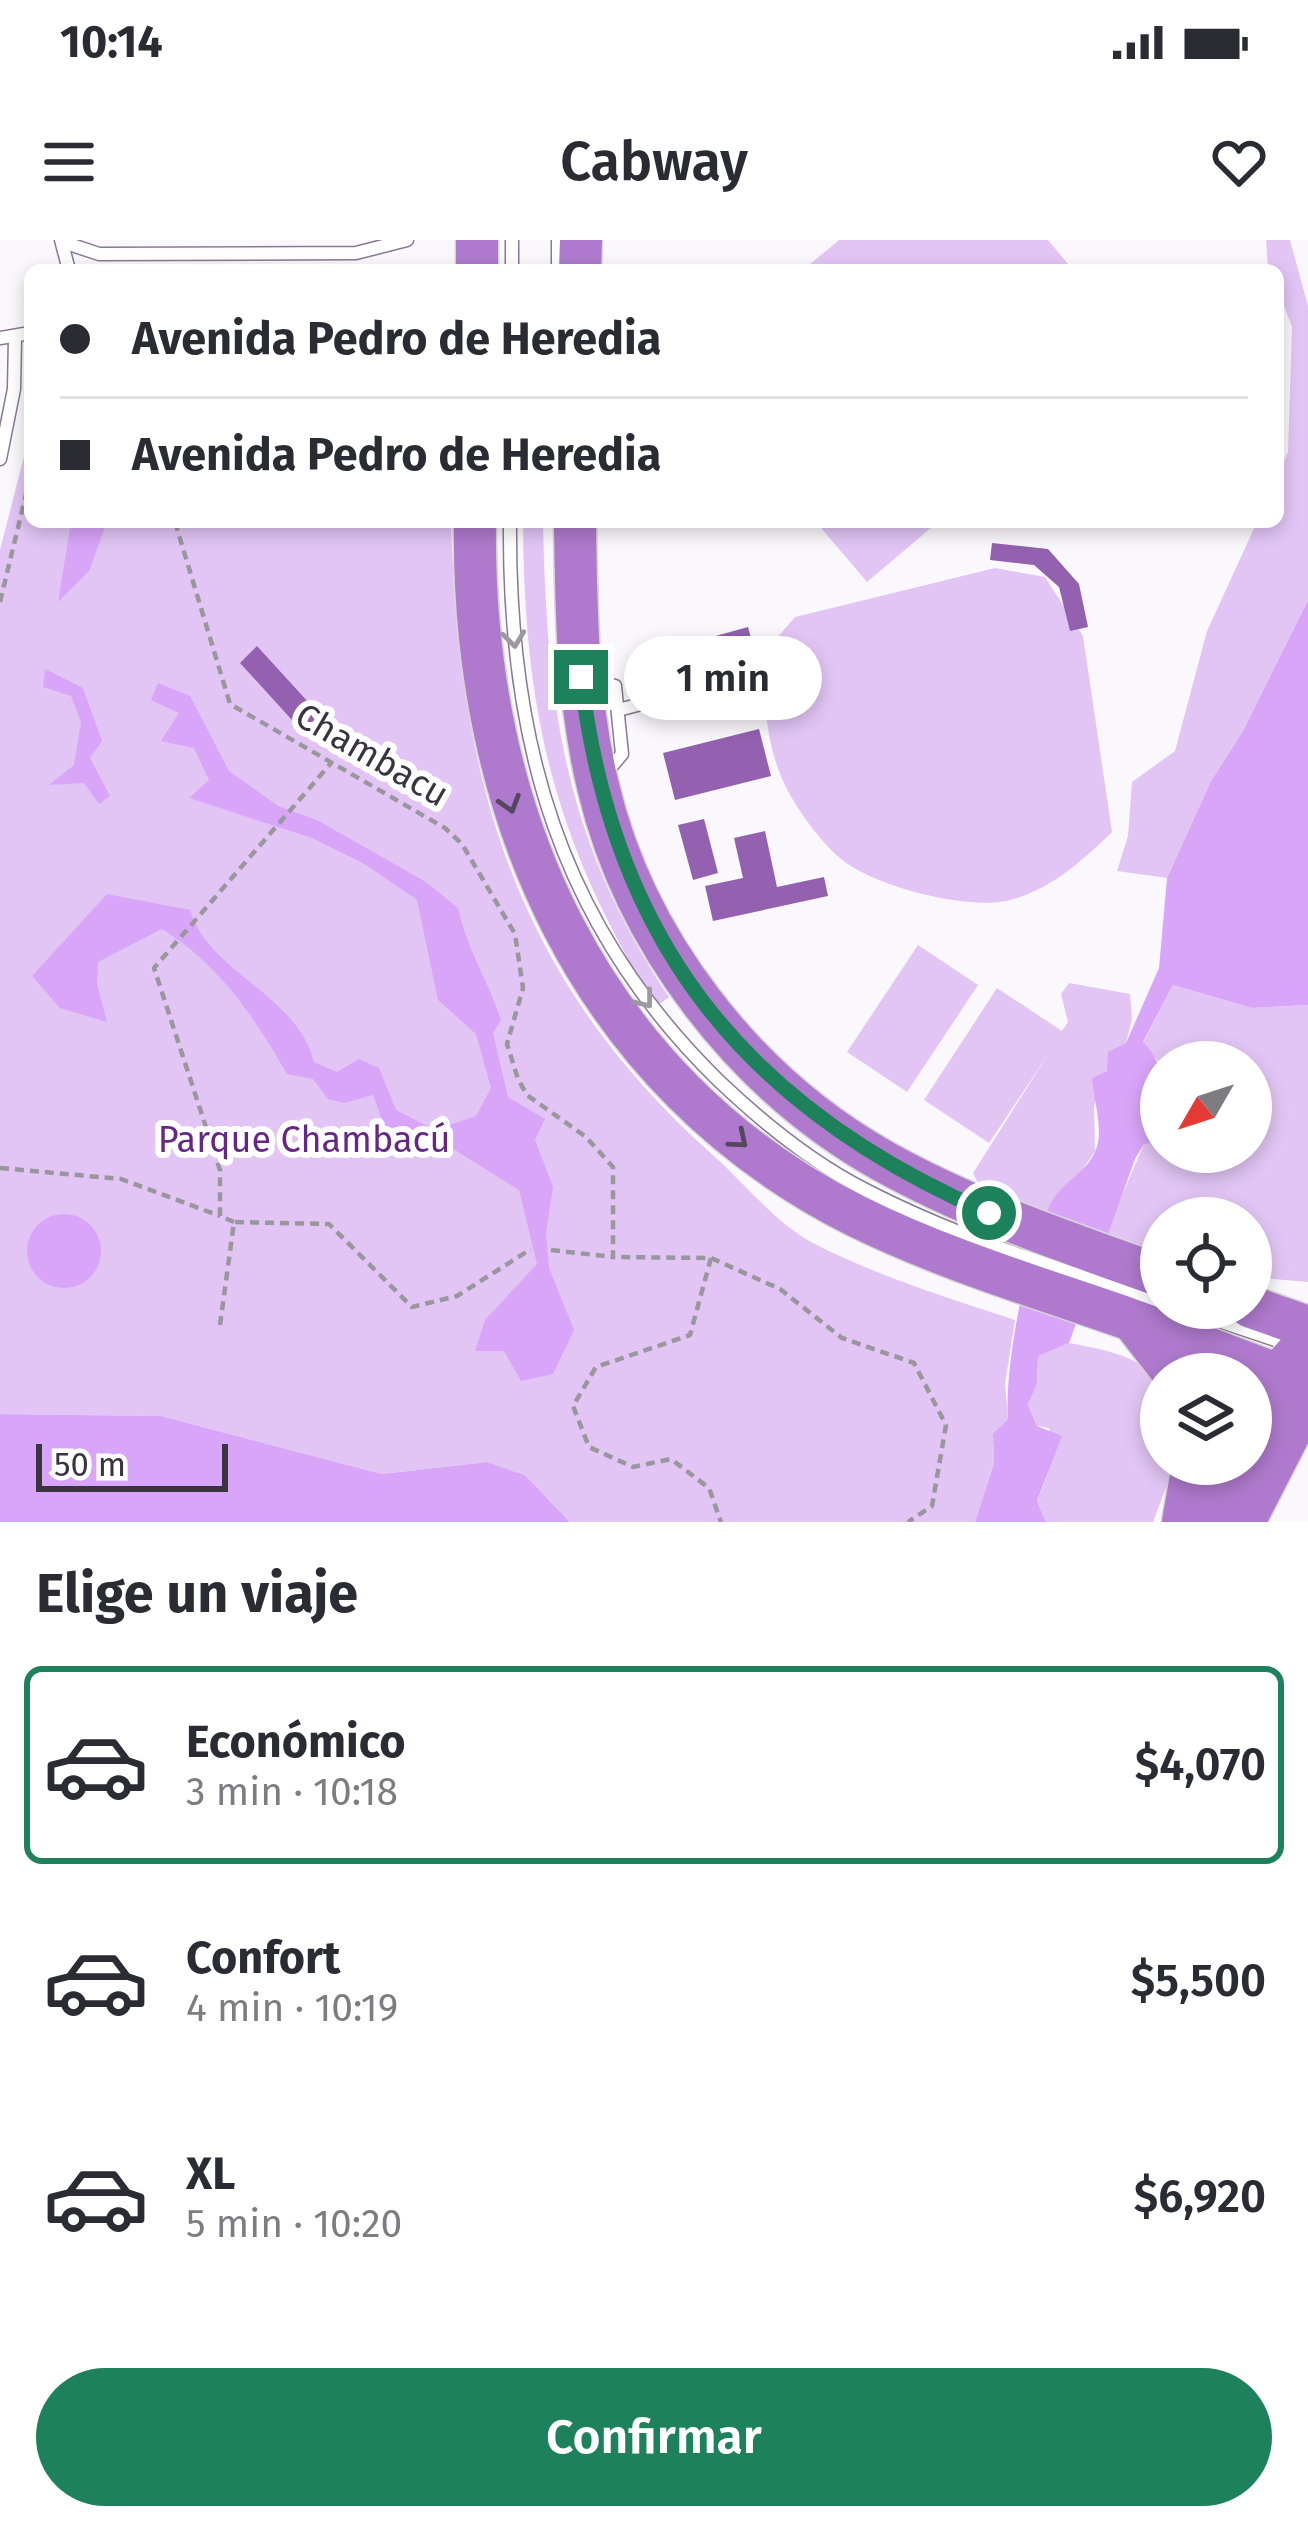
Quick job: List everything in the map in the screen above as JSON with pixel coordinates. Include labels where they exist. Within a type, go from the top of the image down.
[{"type":"highway","points":[[575,528],[581,677],[597,782],[636,893],[711,1015],[743,1049],[838,1133],[922,1181],[1014,1248]]},
{"type":"highway","points":[[486,530],[477,626],[499,767],[549,903],[602,994],[686,1091],[784,1174],[893,1233],[1014,1248],[1093,1276],[1140,1307]]},
{"type":"highway","points":[[1093,1276],[1140,1276]]},
{"type":"highway","points":[[1272,1328],[1303,1358]]},
{"type":"highway","points":[[1206,1329],[1303,1358]]},
{"type":"highway","points":[[1272,1403],[1303,1358]]},
{"type":"highway","points":[[1234,1518],[1303,1358]]},
{"type":"highway","points":[[1234,1518],[1308,1455]]},
{"type":"highway","points":[[1183,1522],[1189,1485]]},
{"type":"highway","points":[[1234,1518],[1236,1485]]},
{"type":"lane","points":[[62,241],[99,254],[356,253],[406,240]]},
{"type":"lane","points":[[0,459],[14,389],[7,338]]},
{"type":"lane","points":[[510,528],[509,571],[524,716],[551,828],[605,942],[640,994],[679,1042],[792,1143],[860,1187],[932,1222],[1014,1248]]},
{"type":"lane","points":[[486,530],[509,571]]},
{"type":"lane","points":[[581,677],[615,686],[622,754],[597,782]]},
{"type":"lane","points":[[618,710],[645,703]]},
{"type":"lane","points":[[670,986],[692,1016]]},
{"type":"lane","points":[[725,1055],[736,1067]]},
{"type":"lane","points":[[808,1131],[1014,1248]]},
{"type":"lane","points":[[1093,1276],[1140,1285]]},
{"type":"lane","points":[[1232,1329],[1303,1358]]},
{"type":"lane","points":[[1253,1329],[1303,1358]]},
{"type":"path","points":[[0,602],[24,503]]},
{"type":"path","name":"Chambacu","points":[[177,528],[230,704],[445,828],[481,871],[515,934],[523,974],[507,1044],[512,1064],[527,1095],[586,1137],[613,1167],[614,1257]]},
{"type":"path","points":[[220,1216],[220,1169],[154,968],[333,761]]},
{"type":"path","points":[[0,1168],[121,1179],[234,1222],[329,1224],[412,1307],[457,1296],[531,1249]]},
{"type":"path","points":[[220,1325],[234,1222]]},
{"type":"path","points":[[551,1250],[614,1257],[711,1258],[780,1289],[842,1338],[914,1363],[946,1425],[932,1506],[908,1522]]},
{"type":"path","points":[[711,1258],[690,1334],[596,1367],[573,1406],[589,1448],[633,1467],[670,1459],[709,1488],[721,1522]]},
{"type":"green space","points":[[839,240],[1048,240],[1068,264],[810,264]]},
{"type":"green space","points":[[1266,240],[1290,240],[1308,306],[1308,600],[1243,731],[1211,781],[1167,878],[1117,871],[1128,836],[1132,782],[1175,751],[1207,631],[1254,528],[1284,528],[1292,327],[1284,306],[1284,264],[1268,264]]},
{"type":"green space","name":"Parque Chambacú","points":[[24,456],[24,528],[451,528],[456,617],[485,791],[511,871],[546,947],[590,1020],[647,1090],[798,1234],[886,1276],[1015,1320],[1005,1384],[1008,1419],[993,1435],[994,1463],[975,1522],[570,1522],[525,1475],[487,1462],[382,1474],[161,1416],[0,1414],[0,550]]},
{"type":"green space","points":[[523,528],[543,528],[550,652],[568,770],[606,883],[669,997],[656,1007],[593,889],[552,775],[530,656]]},
{"type":"green space","points":[[821,528],[931,528],[867,582]]},
{"type":"green space","points":[[995,568],[1045,577],[1083,636],[1112,832],[1055,880],[1014,899],[952,900],[903,889],[861,872],[818,836],[783,781],[772,750],[763,654],[795,617]]},
{"type":"green space","points":[[918,945],[978,985],[907,1092],[847,1052]]},
{"type":"green space","points":[[1069,983],[1130,994],[1132,1019],[1126,1043],[1107,1071],[1094,1106],[1095,1152],[1047,1217],[980,1187],[973,1173],[1049,1053],[989,1143],[924,1100],[997,988],[1062,1031],[1068,1022],[1061,994]]},
{"type":"green space","points":[[1173,985],[1252,1008],[1308,1005],[1308,1282],[1272,1279],[1272,1197],[1140,1197],[1140,1247],[1105,1235],[1140,1153],[1140,1173],[1272,1173],[1272,1041],[1144,1041]]},
{"type":"green space","points":[[1069,1343],[1140,1365],[1140,1485],[1167,1485],[1153,1522],[1046,1522],[1037,1501],[1050,1465],[1051,1438],[1049,1428],[1037,1426],[1028,1403],[1037,1384],[1038,1355]]},
{"type":"shaded area","points":[[70,528],[105,528],[89,571],[58,602]]},
{"type":"shaded area","points":[[1308,600],[1308,1005],[1252,1008],[1173,985],[1140,1041],[1140,1151],[1069,1343],[1038,1356],[1037,1384],[1028,1404],[1037,1426],[1062,1436],[1037,1501],[1046,1522],[975,1522],[994,1463],[993,1434],[1008,1419],[1014,1339],[1034,1247],[1052,1201],[1095,1152],[1099,1125],[1092,1078],[1107,1071],[1108,1052],[1126,1043],[1159,968],[1167,878],[1211,781],[1243,731]]},
{"type":"shaded area","points":[[45,669],[83,688],[102,741],[90,758],[110,796],[99,804],[84,783],[49,785],[74,765],[81,722],[71,696],[43,687]]},
{"type":"shaded area","points":[[158,683],[190,696],[229,771],[278,806],[317,820],[426,882],[458,908],[501,1020],[493,1033],[508,1097],[545,1119],[535,1140],[553,1187],[546,1233],[549,1268],[574,1330],[553,1374],[521,1381],[504,1351],[475,1351],[485,1320],[537,1264],[519,1190],[447,1145],[384,1125],[373,1095],[344,1103],[328,1099],[313,1079],[287,1074],[234,994],[201,959],[162,929],[98,962],[97,984],[107,1022],[60,1008],[32,976],[107,894],[190,910],[215,951],[290,1018],[314,1062],[337,1072],[359,1059],[379,1068],[396,1110],[435,1130],[476,1116],[491,1088],[476,1034],[438,1000],[417,900],[363,863],[312,838],[189,798],[209,780],[194,748],[161,741],[179,713],[151,700]]},
{"type":"shaded area","points":[[64,1214],[90,1225],[101,1251],[90,1277],[64,1288],[38,1277],[27,1251],[38,1225]]},
{"type":"shaded area","points":[[0,1414],[161,1416],[382,1474],[487,1462],[525,1475],[570,1522],[0,1522]]},
{"type":"building","points":[[992,543],[1048,549],[1079,584],[1088,627],[1070,631],[1059,587],[1034,565],[990,560]]},
{"type":"building","points":[[748,627],[757,660],[721,671],[712,637]]},
{"type":"building","points":[[257,646],[320,715],[302,731],[240,663]]},
{"type":"building","points":[[759,729],[771,776],[675,800],[663,753]]},
{"type":"building","points":[[704,819],[718,873],[693,880],[678,825]]},
{"type":"building","points":[[765,831],[777,887],[824,877],[828,896],[713,921],[705,886],[743,878],[734,838]]},
{"type":"route","points":[[581,677],[608,826],[636,893],[711,1015],[775,1083],[838,1133],[989,1213]]}]
